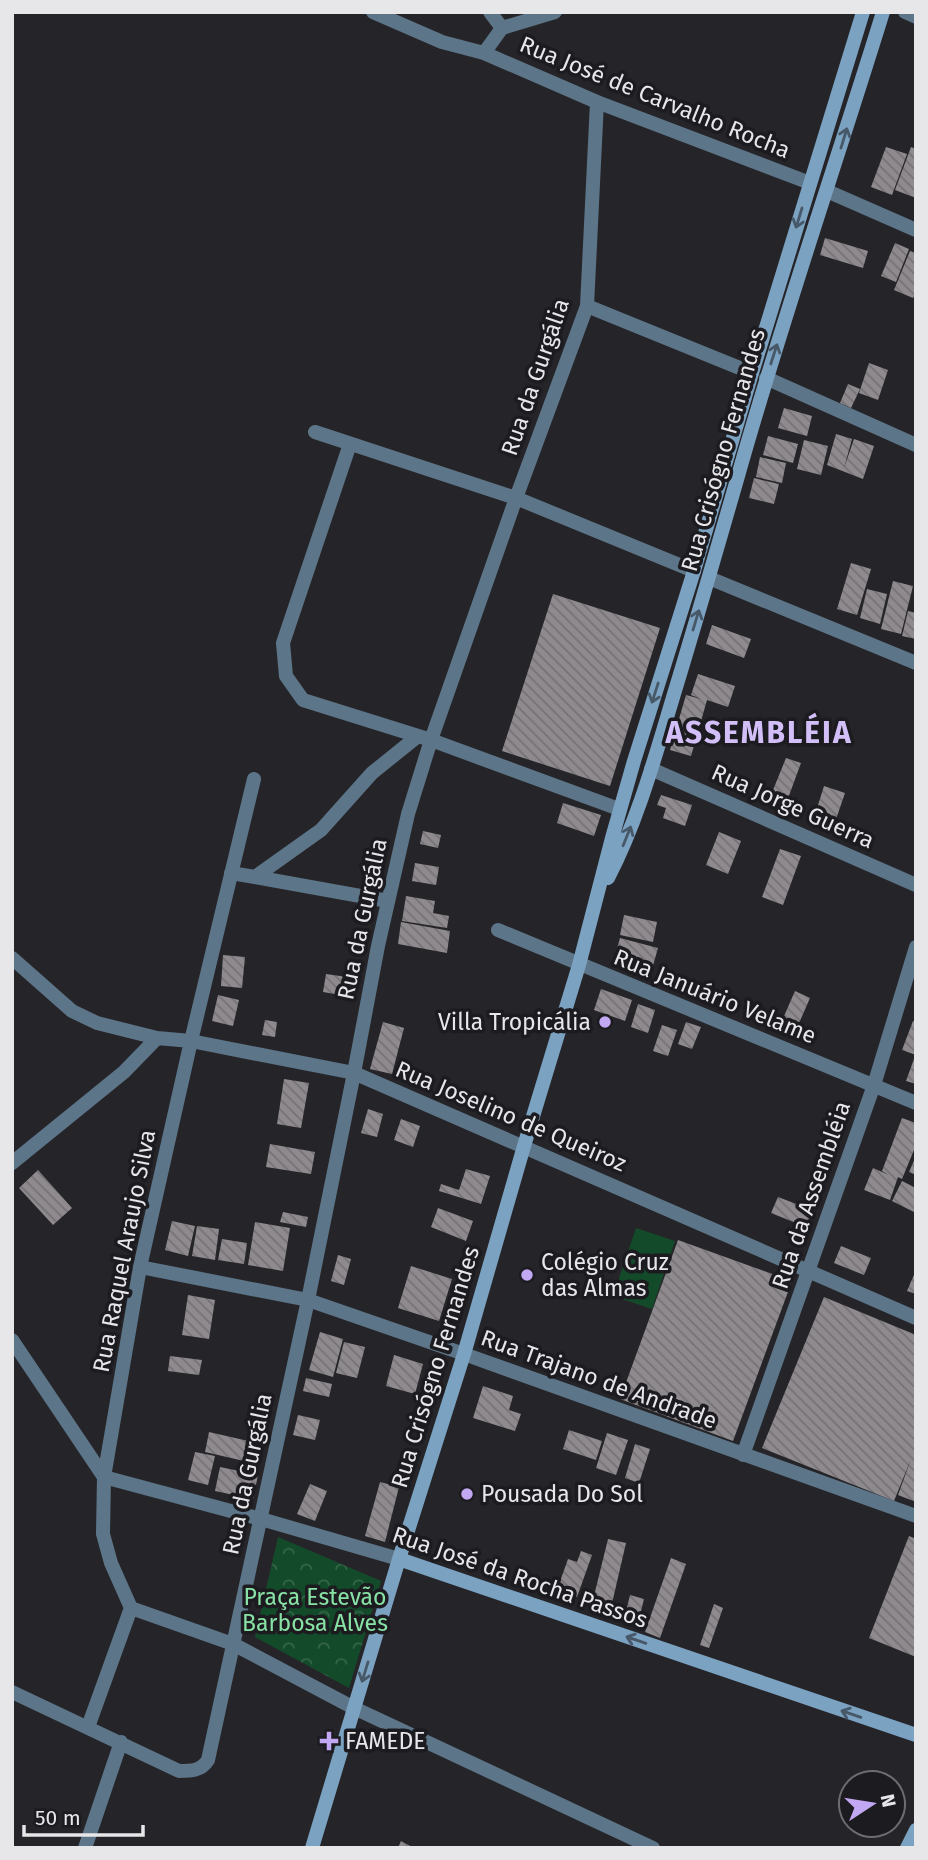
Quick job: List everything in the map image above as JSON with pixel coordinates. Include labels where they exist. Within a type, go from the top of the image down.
[{"type":"street","name":"Rua José de Carvalho Rocha","points":[[373,12],[442,42],[484,53],[597,102],[810,183]]},
{"type":"street","points":[[490,12],[502,28]]},
{"type":"street","points":[[484,53],[502,28],[555,12]]},
{"type":"street","name":"Rua Crisógno Fernandes","points":[[597,897],[622,850],[651,769],[709,578],[810,183],[863,12]]},
{"type":"street","name":"Rua Crisógno Fernandes","points":[[312,1848],[464,1354],[579,965],[619,809],[694,571],[759,375],[827,191],[883,12]]},
{"type":"street","points":[[905,12],[916,17]]},
{"type":"street","name":"Rua da Gurgália","points":[[121,1742],[179,1770],[200,1769],[208,1760],[308,1300],[378,946],[424,738],[587,306],[597,102]]},
{"type":"street","points":[[827,191],[916,230]]},
{"type":"street","points":[[587,306],[759,375],[916,445]]},
{"type":"street","points":[[315,432],[516,498],[694,571]]},
{"type":"street","points":[[350,444],[283,643],[286,676],[303,700],[424,738],[619,809]]},
{"type":"street","points":[[709,578],[916,663]]},
{"type":"street","points":[[256,877],[321,830],[372,773],[424,738]]},
{"type":"street","name":"Rua Jorge Guerra","points":[[651,769],[916,885]]},
{"type":"street","name":"Rua Raquel Araujo Silva","points":[[131,1608],[111,1563],[103,1534],[104,1477],[140,1267],[254,779]]},
{"type":"street","points":[[231,873],[388,901]]},
{"type":"street","name":"Rua Januário Velame","points":[[498,930],[916,1103]]},
{"type":"street","name":"Rua da Assembléia","points":[[743,1455],[874,1085],[916,947]]},
{"type":"street","name":"Rua Joselino de Queiroz","points":[[12,958],[72,1011],[97,1023],[157,1038],[191,1041],[354,1073],[916,1318]]},
{"type":"street","points":[[12,1163],[124,1072],[157,1038]]},
{"type":"street","name":"Rua Trajano de Andrade","points":[[140,1267],[308,1300],[916,1516]]},
{"type":"street","points":[[12,1340],[104,1477]]},
{"type":"street","name":"Rua José da Rocha Passos","points":[[104,1477],[399,1559],[916,1735]]},
{"type":"street","points":[[88,1727],[131,1608],[233,1644],[354,1708],[653,1848]]},
{"type":"street","points":[[12,1692],[121,1742],[85,1848]]},
{"type":"street","points":[[907,1848],[916,1830]]},
{"type":"green space","points":[[636,1228],[675,1241],[652,1309],[613,1296]]},
{"type":"green space","name":"Praça Estevão Barbosa Alves","points":[[278,1537],[381,1581],[349,1688],[255,1637]]},
{"type":"building","points":[[886,147],[907,154],[892,195],[871,187]]},
{"type":"building","points":[[911,147],[916,149],[916,198],[895,190]]},
{"type":"building","points":[[825,238],[868,251],[863,268],[820,255]]},
{"type":"building","points":[[895,243],[909,249],[896,282],[881,276]]},
{"type":"building","points":[[910,251],[916,253],[916,292],[913,298],[894,290]]},
{"type":"building","points":[[869,363],[888,370],[878,400],[859,393]]},
{"type":"building","points":[[848,384],[860,389],[851,408],[840,403]]},
{"type":"building","points":[[784,408],[812,416],[807,436],[778,428]]},
{"type":"building","points":[[836,434],[852,439],[844,468],[854,439],[874,446],[863,479],[827,465]]},
{"type":"building","points":[[768,436],[798,444],[793,463],[763,455]]},
{"type":"building","points":[[804,440],[828,446],[821,475],[797,469]]},
{"type":"building","points":[[760,457],[786,463],[782,483],[756,477]]},
{"type":"building","points":[[754,478],[779,484],[774,504],[749,498]]},
{"type":"building","points":[[851,563],[871,569],[857,615],[837,609]]},
{"type":"building","points":[[893,581],[913,586],[901,634],[881,629]]},
{"type":"building","points":[[867,589],[887,594],[880,624],[860,618]]},
{"type":"building","points":[[553,594],[660,628],[610,786],[502,751]]},
{"type":"building","points":[[908,611],[916,613],[916,639],[902,636]]},
{"type":"building","points":[[712,625],[751,639],[744,658],[706,644]]},
{"type":"building","points":[[698,674],[735,686],[728,707],[707,700],[691,756],[670,750],[686,695],[701,699],[691,695]]},
{"type":"building","points":[[786,758],[801,763],[787,801],[771,795]]},
{"type":"building","points":[[824,786],[845,793],[833,828],[813,821]]},
{"type":"building","points":[[661,795],[692,805],[685,826],[663,818],[666,808],[657,805]]},
{"type":"building","points":[[563,803],[601,815],[594,836],[557,823]]},
{"type":"building","points":[[423,831],[441,835],[438,848],[420,844]]},
{"type":"building","points":[[719,832],[741,841],[728,874],[706,865]]},
{"type":"building","points":[[780,849],[801,856],[783,905],[762,897]]},
{"type":"building","points":[[415,863],[439,867],[436,885],[412,881]]},
{"type":"building","points":[[406,896],[435,901],[433,913],[449,916],[447,928],[402,921]]},
{"type":"building","points":[[624,915],[657,922],[653,942],[620,935]]},
{"type":"building","points":[[401,922],[450,931],[447,953],[398,944]]},
{"type":"building","points":[[620,938],[658,948],[652,969],[614,959]]},
{"type":"building","points":[[223,955],[245,957],[242,988],[221,986]]},
{"type":"building","points":[[326,974],[354,978],[352,997],[323,992]]},
{"type":"building","points":[[601,989],[632,1000],[625,1021],[594,1010]]},
{"type":"building","points":[[795,991],[810,998],[796,1030],[781,1023]]},
{"type":"building","points":[[218,995],[239,1000],[233,1026],[212,1021]]},
{"type":"building","points":[[638,1004],[655,1010],[648,1033],[631,1027]]},
{"type":"building","points":[[265,1020],[277,1022],[275,1037],[262,1035]]},
{"type":"building","points":[[913,1021],[916,1022],[916,1055],[902,1050]]},
{"type":"building","points":[[383,1022],[404,1028],[392,1074],[370,1069]]},
{"type":"building","points":[[686,1022],[701,1027],[692,1049],[678,1044]]},
{"type":"building","points":[[662,1025],[677,1030],[668,1056],[653,1051]]},
{"type":"building","points":[[916,1056],[916,1084],[906,1081]]},
{"type":"building","points":[[284,1079],[309,1083],[301,1128],[277,1124]]},
{"type":"building","points":[[368,1109],[383,1114],[377,1137],[361,1133]]},
{"type":"building","points":[[902,1118],[916,1123],[916,1145],[902,1179],[898,1177],[890,1200],[864,1190],[873,1168],[889,1175],[882,1171]]},
{"type":"building","points":[[401,1119],[420,1126],[413,1147],[394,1140]]},
{"type":"building","points":[[270,1144],[315,1152],[311,1174],[266,1167]]},
{"type":"building","points":[[916,1156],[916,1175],[909,1172]]},
{"type":"building","points":[[466,1169],[490,1176],[481,1204],[439,1191],[441,1184],[459,1190]]},
{"type":"building","points":[[38,1170],[72,1208],[53,1225],[19,1188]]},
{"type":"building","points":[[902,1181],[916,1188],[914,1212],[892,1201]]},
{"type":"building","points":[[778,1197],[812,1210],[806,1227],[771,1213]]},
{"type":"building","points":[[438,1208],[473,1221],[466,1241],[431,1227]]},
{"type":"building","points":[[283,1212],[308,1217],[306,1227],[280,1222]]},
{"type":"building","points":[[172,1221],[195,1226],[188,1256],[165,1250]]},
{"type":"building","points":[[255,1222],[290,1228],[283,1271],[248,1265]]},
{"type":"building","points":[[197,1226],[219,1229],[215,1260],[192,1256]]},
{"type":"building","points":[[222,1239],[247,1243],[244,1264],[218,1260]]},
{"type":"building","points":[[678,1240],[792,1281],[733,1441],[620,1399]]},
{"type":"building","points":[[841,1246],[871,1258],[864,1275],[834,1263]]},
{"type":"building","points":[[338,1255],[351,1259],[344,1285],[331,1281]]},
{"type":"building","points":[[411,1266],[452,1279],[439,1321],[398,1308]]},
{"type":"building","points":[[916,1270],[916,1294],[907,1291]]},
{"type":"building","points":[[188,1295],[215,1300],[209,1339],[182,1335]]},
{"type":"building","points":[[824,1297],[916,1335],[916,1502],[898,1495],[911,1459],[894,1501],[762,1448]]},
{"type":"building","points":[[320,1332],[343,1339],[333,1377],[309,1370]]},
{"type":"building","points":[[344,1342],[365,1347],[357,1378],[336,1373]]},
{"type":"building","points":[[394,1355],[423,1364],[415,1394],[386,1386]]},
{"type":"building","points":[[170,1356],[202,1360],[199,1375],[168,1371]]},
{"type":"building","points":[[306,1378],[332,1384],[329,1397],[303,1391]]},
{"type":"building","points":[[483,1386],[513,1396],[509,1410],[521,1414],[515,1431],[473,1418]]},
{"type":"building","points":[[298,1415],[320,1420],[315,1440],[293,1435]]},
{"type":"building","points":[[569,1430],[602,1441],[596,1460],[563,1449]]},
{"type":"building","points":[[209,1432],[262,1444],[257,1464],[205,1452]]},
{"type":"building","points":[[607,1433],[628,1440],[616,1475],[596,1468]]},
{"type":"building","points":[[635,1444],[650,1449],[639,1483],[625,1478]]},
{"type":"building","points":[[195,1452],[215,1456],[208,1485],[188,1480]]},
{"type":"building","points":[[220,1467],[258,1475],[253,1499],[215,1491]]},
{"type":"building","points":[[380,1482],[399,1487],[385,1542],[365,1536]]},
{"type":"building","points":[[310,1484],[327,1491],[315,1521],[297,1514]]},
{"type":"building","points":[[909,1536],[916,1539],[916,1657],[869,1638]]},
{"type":"building","points":[[608,1539],[626,1543],[610,1612],[591,1608]]},
{"type":"building","points":[[581,1551],[592,1555],[577,1597],[557,1590],[568,1559],[577,1562]]},
{"type":"building","points":[[671,1558],[686,1564],[660,1638],[645,1632]]},
{"type":"building","points":[[630,1595],[644,1599],[638,1623],[624,1620]]},
{"type":"building","points":[[714,1604],[723,1608],[709,1648],[700,1645]]},
{"type":"building","points":[[401,1841],[414,1848],[398,1848]]},
{"type":"place","name":"Villa Tropicália","points":[[605,1022]]},
{"type":"place","name":"Colégio Cruz das Almas","points":[[527,1275]]},
{"type":"place","name":"Pousada Do Sol","points":[[467,1494]]},
{"type":"place","name":"FAMEDE","points":[[329,1741]]},
{"type":"district","name":"ASSEMBLÉIA","points":[[759,733]]}]
